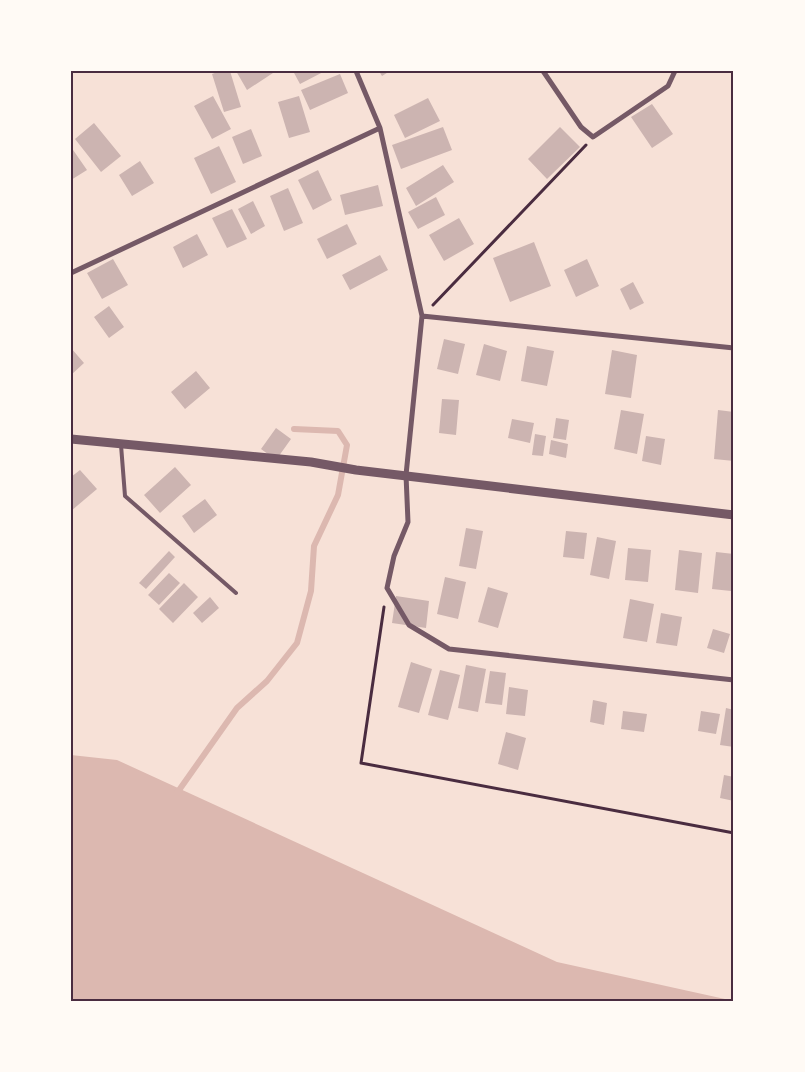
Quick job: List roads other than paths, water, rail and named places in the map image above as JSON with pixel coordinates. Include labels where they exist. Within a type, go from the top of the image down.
[{"type":"street","points":[[356,71],[380,128],[422,316],[406,476],[408,522],[394,556],[387,588],[408,625],[450,649],[734,680]]},
{"type":"street","points":[[543,71],[581,127],[593,137],[668,86],[675,71]]},
{"type":"street","points":[[71,273],[380,128]]},
{"type":"street","points":[[422,316],[734,348]]},
{"type":"street","points":[[71,440],[311,462],[356,470],[734,515]]},
{"type":"lane","points":[[121,445],[124,496],[236,593]]},
{"type":"waterway","points":[[177,793],[237,708],[267,681],[297,643],[311,591],[314,546],[338,495],[347,445],[338,431],[294,429]]}]
